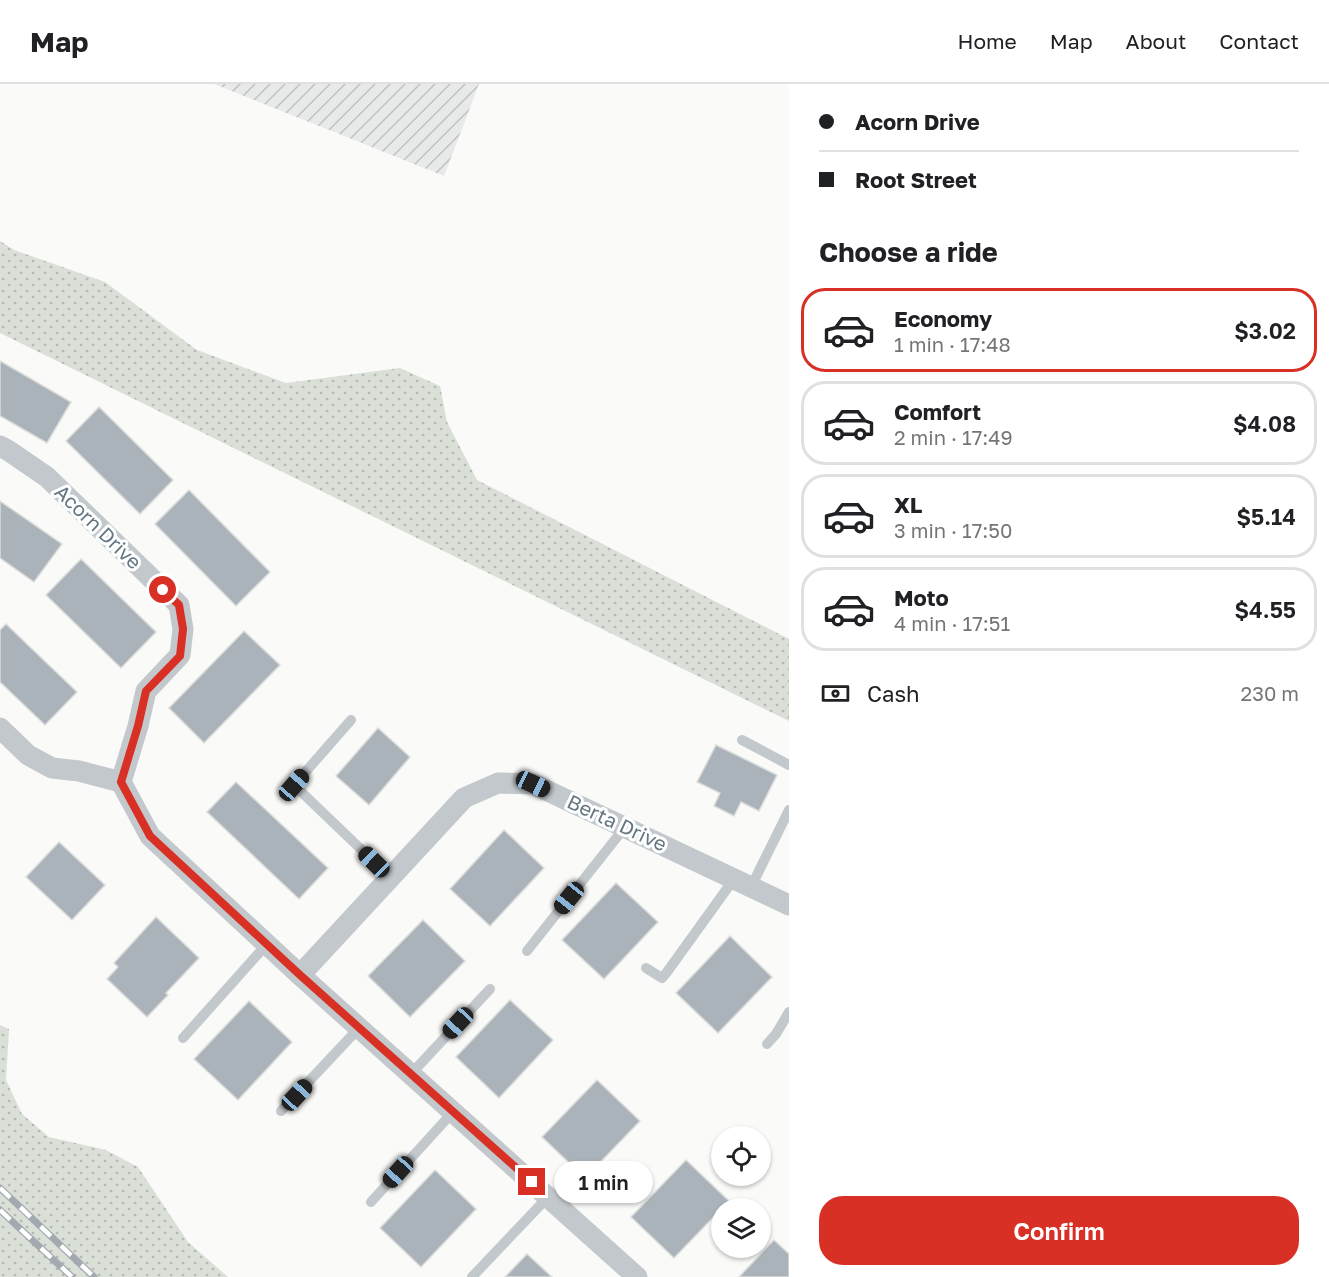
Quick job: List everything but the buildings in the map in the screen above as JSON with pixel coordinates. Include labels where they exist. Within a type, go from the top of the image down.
[{"type":"street","name":"Acorn Drive","points":[[0,446],[46,477],[179,605],[183,629],[180,656],[146,691],[121,782]]},
{"type":"street","points":[[0,728],[28,755],[52,768],[79,771],[121,782],[150,836],[300,975],[637,1277]]},
{"type":"street","name":"Berta Drive","points":[[300,975],[464,798],[498,783],[533,784],[789,905]]},
{"type":"lane","points":[[351,720],[294,785],[390,877]]},
{"type":"lane","points":[[742,740],[789,765]]},
{"type":"lane","points":[[646,968],[662,978],[668,972],[743,883],[789,810]]},
{"type":"lane","points":[[527,951],[625,827]]},
{"type":"lane","points":[[183,1038],[267,944]]},
{"type":"lane","points":[[411,1074],[490,990]]},
{"type":"lane","points":[[766,1044],[776,1034],[789,1012]]},
{"type":"lane","points":[[282,1111],[359,1028]]},
{"type":"lane","points":[[371,1202],[453,1112]]},
{"type":"lane","points":[[472,1277],[548,1197]]},
{"type":"shaded area","points":[[214,84],[479,84],[444,176]]},
{"type":"shaded area","points":[[0,241],[14,250],[105,282],[197,350],[286,383],[400,368],[440,386],[447,422],[477,480],[789,639],[789,721],[0,333]]},
{"type":"shaded area","points":[[0,1025],[9,1029],[6,1080],[22,1114],[49,1137],[106,1150],[138,1167],[188,1242],[228,1277],[0,1277]]},
{"type":"railway","points":[[0,1188],[94,1277]]},
{"type":"railway","points":[[0,1210],[72,1277]]},
{"type":"route","points":[[163,590],[179,605],[183,629],[180,656],[146,691],[121,782],[150,836],[300,975],[532,1182]]}]
